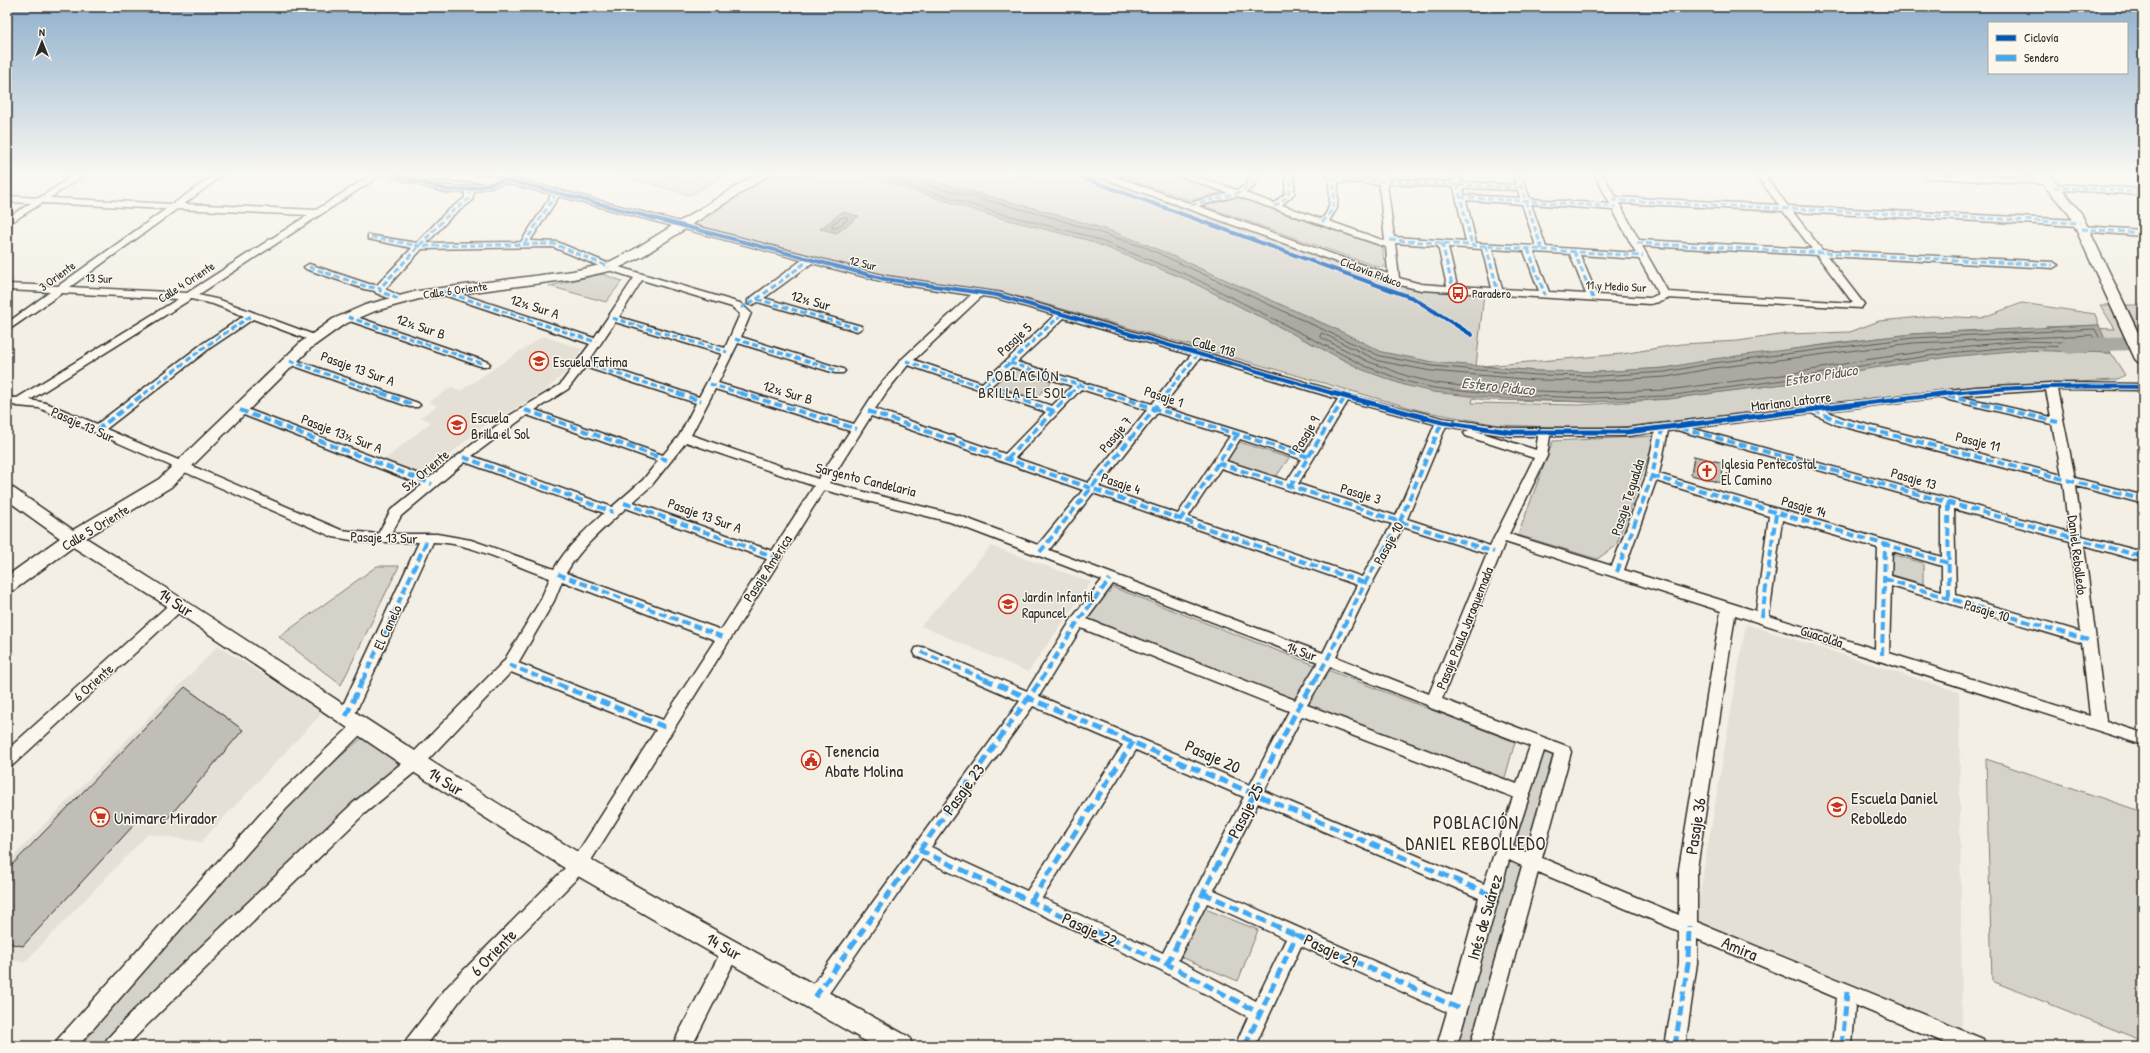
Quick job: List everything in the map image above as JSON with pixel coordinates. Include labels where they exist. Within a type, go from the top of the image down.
[{"type":"main road","name":"Calle 6 Oriente","points":[[183,468],[313,338],[348,317],[398,299],[442,291],[573,275],[609,267],[631,258],[683,224]]},
{"type":"main road","points":[[2081,226],[2143,359]]},
{"type":"main road","name":"Calle 5 Oriente","points":[[7,585],[73,538],[153,492],[183,468]]},
{"type":"main road","name":"14 Sur","points":[[7,492],[73,538],[179,604],[415,762],[579,865],[816,997],[897,1045]]},
{"type":"street","name":"3 Oriente","points":[[7,328],[151,224]]},
{"type":"street","name":"Calle 4 Oriente","points":[[7,408],[189,296],[299,224]]},
{"type":"street","points":[[380,288],[439,224]]},
{"type":"street","points":[[524,244],[537,224]]},
{"type":"street","name":"12 Sur","points":[[673,224],[809,260],[919,285],[980,292]]},
{"type":"street","name":"11 y Medio Sur","points":[[1244,224],[1394,279],[1421,287],[1650,301],[1659,299],[1664,295],[1853,306],[1859,304],[1819,252]]},
{"type":"street","points":[[1329,224],[1391,243],[1442,243],[1643,256]]},
{"type":"street","points":[[1389,224],[1394,279]]},
{"type":"street","points":[[1467,224],[1472,245]]},
{"type":"street","points":[[1534,224],[1542,249]]},
{"type":"street","points":[[1626,224],[1664,295]]},
{"type":"street","points":[[1798,224],[1819,252]]},
{"type":"street","points":[[2051,224],[2143,233]]},
{"type":"street","points":[[114,1046],[140,1018],[358,809],[396,776],[415,762],[509,665],[547,601],[558,574],[581,542],[647,483],[684,437],[701,401],[735,339],[746,313],[741,308],[609,267],[554,244],[419,246],[371,237]]},
{"type":"street","points":[[1442,243],[1453,289]]},
{"type":"street","points":[[1637,243],[2054,265]]},
{"type":"street","points":[[1486,246],[1498,292]]},
{"type":"street","points":[[1528,249],[1545,295]]},
{"type":"street","points":[[1574,251],[1593,298]]},
{"type":"street","points":[[741,308],[757,299],[809,260]]},
{"type":"street","points":[[309,267],[368,287],[380,288]]},
{"type":"street","name":"5½ Oriente","points":[[382,539],[396,513],[481,442],[525,410],[564,386],[583,363],[640,276]]},
{"type":"street","name":"13 Sur","points":[[7,287],[189,296]]},
{"type":"street","points":[[380,288],[380,291],[398,299]]},
{"type":"street","name":"12½ Sur A","points":[[442,291],[596,342]]},
{"type":"street","name":"Calle 118","points":[[980,292],[1063,313],[1345,397],[1446,423],[1460,430],[1541,456]]},
{"type":"street","name":"Pasaje América","points":[[579,865],[665,727],[886,385],[906,361],[980,292]]},
{"type":"street","points":[[189,296],[216,302],[313,338]]},
{"type":"street","name":"12½ Sur","points":[[757,299],[857,328]]},
{"type":"street","name":"Pasaje 5","points":[[985,386],[1063,313]]},
{"type":"street","points":[[97,430],[206,346],[251,316]]},
{"type":"street","name":"12½ Sur B","points":[[348,317],[484,364]]},
{"type":"street","points":[[612,318],[727,352]]},
{"type":"street","points":[[735,339],[839,370]]},
{"type":"street","name":"Pasaje 7","points":[[1040,552],[1198,354]]},
{"type":"street","name":"Pasaje 13 Sur A","points":[[290,361],[414,405]]},
{"type":"street","points":[[906,361],[985,386],[1054,411]]},
{"type":"street","points":[[583,363],[701,401]]},
{"type":"street","name":"Pasaje 1","points":[[1010,363],[1078,386],[1156,408],[1237,435],[1309,456]]},
{"type":"street","name":"12½ Sur B","points":[[710,384],[857,429]]},
{"type":"street","points":[[1007,459],[1078,386]]},
{"type":"street","name":"Mariano Latorre","points":[[1446,423],[1490,430],[1544,433],[1605,433],[1662,429],[1982,390],[2051,386],[2143,386]]},
{"type":"street","name":"Daniel Rebolledo","points":[[2051,386],[2069,480],[2099,725]]},
{"type":"street","points":[[1940,394],[2058,422]]},
{"type":"street","name":"Pasaje 9","points":[[1290,487],[1345,397]]},
{"type":"street","name":"Pasaje 13 Sur","points":[[7,400],[42,405],[183,468],[338,534],[355,538],[428,538],[472,544],[527,566],[558,574],[723,637]]},
{"type":"street","name":"Pasaje 13½ Sur A","points":[[240,410],[432,484]]},
{"type":"street","points":[[525,410],[667,460]]},
{"type":"street","name":"Pasaje 11","points":[[1813,410],[1840,422],[2137,498]]},
{"type":"street","name":"Pasaje 4","points":[[868,411],[1364,583]]},
{"type":"street","name":"Pasaje 10","points":[[1327,660],[1364,583],[1400,521],[1446,423]]},
{"type":"street","name":"Pasaje 13","points":[[1677,427],[1948,504],[2143,557]]},
{"type":"street","name":"Pasaje Tegualda","points":[[1617,572],[1652,476],[1662,429]]},
{"type":"street","points":[[1494,552],[1541,456],[1544,433]]},
{"type":"street","points":[[1180,520],[1237,435]]},
{"type":"street","name":"Sargento Candelaria","points":[[684,437],[822,485],[917,508],[955,519],[1040,552]]},
{"type":"street","points":[[463,457],[613,512]]},
{"type":"street","name":"Pasaje 3","points":[[1218,463],[1494,552]]},
{"type":"street","name":"Pasaje 14","points":[[1652,476],[1776,514],[1948,563]]},
{"type":"street","name":"Pasaje 13 Sur A","points":[[624,503],[775,557]]},
{"type":"street","points":[[1948,504],[1949,598]]},
{"type":"street","points":[[1762,617],[1776,514]]},
{"type":"street","name":"Guacolda","points":[[1501,536],[1762,617],[2143,739]]},
{"type":"street","name":"El Canelo","points":[[353,721],[428,538]]},
{"type":"street","points":[[1882,655],[1886,579],[1885,546]]},
{"type":"street","name":"14 Sur","points":[[1040,552],[1327,660],[1433,703],[1563,752]]},
{"type":"street","name":"Pasaje Paula Jaraquemada","points":[[1433,703],[1494,552]]},
{"type":"street","name":"Pasaje 23","points":[[816,997],[919,850],[1030,698],[1078,621],[1110,579]]},
{"type":"street","name":"Pasaje 10","points":[[1886,579],[2088,640]]},
{"type":"street","name":"6 Oriente","points":[[7,760],[179,604]]},
{"type":"street","name":"Pasaje 36","points":[[1675,1046],[1688,963],[1688,869],[1729,607]]},
{"type":"street","points":[[1078,621],[1298,708],[1522,793]]},
{"type":"street","name":"Pasaje 20","points":[[921,652],[1489,894]]},
{"type":"street","name":"Pasaje 25","points":[[1167,964],[1298,708],[1327,660]]},
{"type":"street","points":[[509,665],[665,727]]},
{"type":"street","points":[[65,1046],[353,721]]},
{"type":"street","points":[[1031,901],[1133,742]]},
{"type":"street","name":"Inés de Suárez","points":[[1447,1046],[1489,894],[1539,743]]},
{"type":"street","name":"Inés de Suárez","points":[[1480,1046],[1563,752]]},
{"type":"street","name":"Pasaje 22","points":[[919,850],[1167,964],[1259,1013]]},
{"type":"street","name":"Amira","points":[[1503,850],[1531,863],[1689,926],[1976,1046]]},
{"type":"street","name":"6 Oriente","points":[[414,1046],[459,988],[579,865]]},
{"type":"street","name":"Pasaje 29","points":[[1203,893],[1297,934],[1458,1008]]},
{"type":"street","points":[[1245,1046],[1297,934]]},
{"type":"street","points":[[682,1046],[730,950]]},
{"type":"street","points":[[1842,1046],[1847,992]]},
{"type":"shaded area","points":[[694,224],[1232,224],[1405,286],[1429,291],[1484,294],[1475,375],[1557,383],[1981,330],[1912,334],[1836,343],[1665,368],[1598,372],[1536,371],[1483,366],[1622,354],[1682,344],[1738,341],[1786,334],[1850,332],[1879,321],[1932,316],[1981,318],[2022,303],[2095,314],[2099,325],[2045,327],[2115,329],[2100,305],[2143,305],[2143,347],[2039,350],[2111,353],[2125,375],[2116,380],[1961,388],[1605,429],[1498,425],[1422,411],[999,291],[926,283],[879,274]],"holes":[[[1791,383],[1668,399],[1580,405],[1472,403],[1473,398],[1484,400],[1593,402]]]},
{"type":"shaded area","points":[[1256,224],[1320,224],[1379,245],[1383,248],[1384,267],[1378,267]]},
{"type":"shaded area","points":[[602,274],[622,281],[606,302],[549,286]]},
{"type":"shaded area","name":"Escuela Brilla el Sol","points":[[543,336],[582,349],[564,374],[542,393],[481,428],[424,476],[384,460],[431,422],[421,417],[437,406],[429,402],[452,387],[460,391]]},
{"type":"shaded area","points":[[1007,366],[1052,381],[1035,399],[989,383]]},
{"type":"shaded area","points":[[1656,436],[1616,546],[1597,559],[1518,535],[1553,441]]},
{"type":"shaded area","points":[[1236,441],[1289,458],[1275,478],[1221,460]]},
{"type":"shaded area","name":"Jardín Infantil Rapuncel","points":[[991,546],[1091,582],[1028,672],[921,626]]},
{"type":"shaded area","points":[[1887,553],[1923,563],[1923,584],[1886,573]]},
{"type":"shaded area","points":[[377,566],[399,566],[341,685],[279,637]]},
{"type":"shaded area","points":[[1107,585],[1515,742],[1504,781],[1289,699],[1082,617]]},
{"type":"shaded area","name":"Escuela Daniel Rebolledo","points":[[1746,624],[1959,692],[1962,1031],[1695,921]]},
{"type":"shaded area","points":[[218,646],[323,712],[201,842],[148,834],[24,963],[7,958],[7,863]]},
{"type":"shaded area","points":[[364,736],[404,763],[110,1046],[74,1046],[283,806]]},
{"type":"shaded area","points":[[1533,743],[1555,751],[1469,1046],[1440,1046]]},
{"type":"shaded area","points":[[1986,759],[2143,812],[2143,1041],[1992,981]]},
{"type":"shaded area","points":[[1203,908],[1258,930],[1238,981],[1181,957]]},
{"type":"water","points":[[826,224],[848,224],[837,233],[820,229]]},
{"type":"water","points":[[1025,224],[1089,224],[1111,231],[1148,245],[1338,330],[1382,352],[1433,362],[1536,371],[1598,372],[1665,368],[1713,359],[1912,334],[2099,325],[2111,353],[2022,350],[1950,357],[1867,369],[1791,383],[1668,399],[1587,402],[1489,398],[1433,392],[1404,385],[1363,370],[1188,280],[1087,240]]},
{"type":"building","name":"Iglesia Pentecostal El Camino","points":[[1694,456],[1724,463],[1721,483],[1691,475]]},
{"type":"building","name":"Unimarc Mirador","points":[[185,687],[243,730],[167,819],[143,815],[23,946],[7,943],[7,870]]},
{"type":"waterway","name":"Estero Piduco","points":[[2070,347],[2097,344],[2143,343]]},
{"type":"marked path","points":[[398,299],[380,291],[380,288],[440,224]]},
{"type":"marked path","points":[[524,244],[537,224]]},
{"type":"marked path","points":[[1467,224],[1472,245]]},
{"type":"marked path","points":[[1534,224],[1542,249]]},
{"type":"marked path","points":[[2082,229],[2143,233]]},
{"type":"marked path","points":[[371,237],[419,246],[554,244],[609,267]]},
{"type":"marked path","points":[[1390,240],[1643,256]]},
{"type":"marked path","points":[[1442,243],[1453,289]]},
{"type":"marked path","points":[[1637,243],[2053,265]]},
{"type":"marked path","points":[[1486,246],[1498,292]]},
{"type":"marked path","points":[[1528,249],[1545,295]]},
{"type":"marked path","points":[[1574,251],[1593,298]]},
{"type":"marked path","points":[[741,308],[757,299],[809,260]]},
{"type":"marked path","points":[[309,267],[368,287],[380,288]]},
{"type":"marked path","points":[[442,291],[596,342]]},
{"type":"marked path","points":[[757,299],[857,328]]},
{"type":"marked path","points":[[985,386],[1063,313]]},
{"type":"marked path","points":[[97,430],[206,346],[251,316]]},
{"type":"marked path","points":[[348,317],[484,364]]},
{"type":"marked path","points":[[612,318],[727,352]]},
{"type":"marked path","points":[[735,339],[839,371]]},
{"type":"marked path","points":[[1040,552],[1198,354]]},
{"type":"marked path","points":[[290,361],[414,405]]},
{"type":"marked path","points":[[906,361],[1054,411]]},
{"type":"marked path","points":[[583,363],[701,401]]},
{"type":"marked path","points":[[1010,363],[1309,457]]},
{"type":"marked path","points":[[710,384],[857,429]]},
{"type":"marked path","points":[[1007,459],[1078,386]]},
{"type":"marked path","points":[[1947,396],[2058,422]]},
{"type":"marked path","points":[[1290,487],[1345,397]]},
{"type":"marked path","points":[[240,410],[432,484]]},
{"type":"marked path","points":[[525,410],[667,460]]},
{"type":"marked path","points":[[1813,410],[1841,422],[2137,498]]},
{"type":"marked path","points":[[868,411],[1365,583]]},
{"type":"marked path","points":[[1167,964],[1298,708],[1327,660],[1365,583],[1400,521],[1442,422]]},
{"type":"marked path","points":[[1681,428],[2143,557]]},
{"type":"marked path","points":[[1617,572],[1652,476],[1662,429]]},
{"type":"marked path","points":[[1180,520],[1237,435]]},
{"type":"marked path","points":[[463,457],[613,512]]},
{"type":"marked path","points":[[1218,463],[1494,552]]},
{"type":"marked path","points":[[1652,476],[1776,514],[1948,563]]},
{"type":"marked path","points":[[624,503],[775,557]]},
{"type":"marked path","points":[[1948,504],[1949,599]]},
{"type":"marked path","points":[[1762,617],[1776,514]]},
{"type":"marked path","points":[[346,716],[428,538]]},
{"type":"marked path","points":[[1882,655],[1885,546]]},
{"type":"marked path","points":[[558,574],[723,637]]},
{"type":"marked path","points":[[815,997],[919,850],[1030,698],[1078,621],[1110,579]]},
{"type":"marked path","points":[[1885,579],[2088,640]]},
{"type":"marked path","points":[[921,652],[1489,894]]},
{"type":"marked path","points":[[509,665],[665,727]]},
{"type":"marked path","points":[[1031,901],[1133,742]]},
{"type":"marked path","points":[[919,850],[1167,964],[1259,1013]]},
{"type":"marked path","points":[[1203,893],[1458,1008]]},
{"type":"marked path","points":[[1675,1046],[1688,963],[1689,926]]},
{"type":"marked path","points":[[1245,1046],[1297,934]]},
{"type":"marked path","points":[[1842,1046],[1847,992]]},
{"type":"cycle path","points":[[677,224],[885,279],[997,295],[1345,397],[1442,422],[1510,432],[1627,432],[1975,390],[2051,386],[2143,387]]},
{"type":"cycle path","name":"Ciclovia Piduco","points":[[1210,224],[1413,298],[1472,335]]},
{"type":"place","name":"Paradero","points":[[1458,293]]},
{"type":"place","name":"Escuela Fatima","points":[[539,361]]},
{"type":"place","name":"Escuela Brilla el Sol","points":[[457,425]]},
{"type":"place","name":"Iglesia Pentecostal El Camino","points":[[1707,471]]},
{"type":"place","name":"Jardín Infantil Rapuncel","points":[[1008,604]]},
{"type":"place","name":"Tenencia Abate Molina","points":[[811,760]]},
{"type":"place","name":"Escuela Daniel Rebolledo","points":[[1837,807]]},
{"type":"place","name":"Unimarc Mirador","points":[[100,817]]},
{"type":"district","name":"POBLACIÓN BRILLA EL SOL","points":[[1023,384]]},
{"type":"district","name":"POBLACIÓN DANIEL REBOLLEDO","points":[[1476,832]]}]
